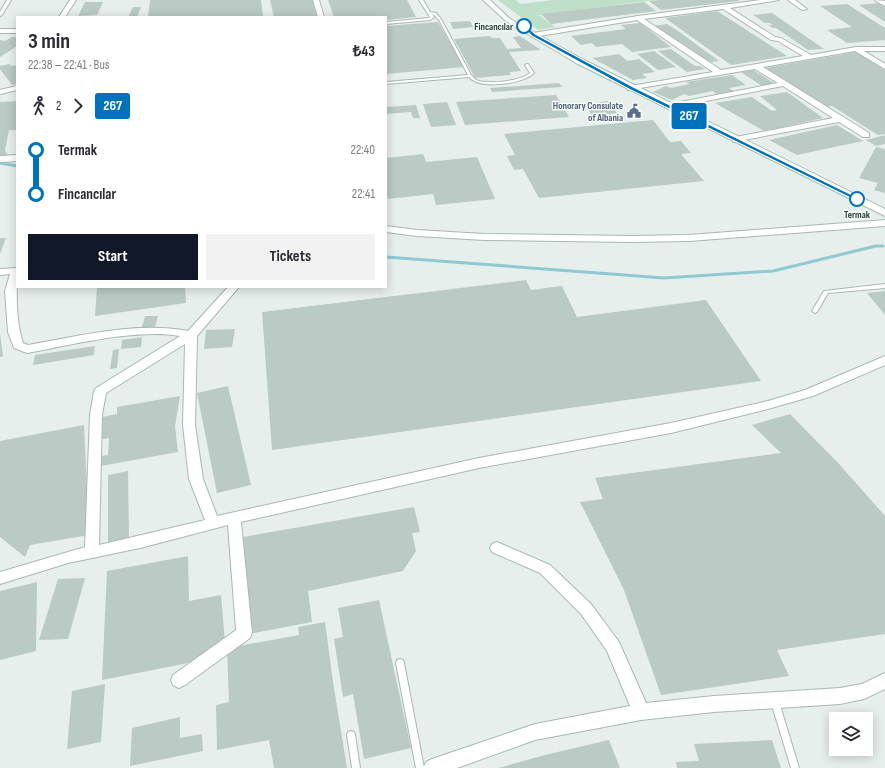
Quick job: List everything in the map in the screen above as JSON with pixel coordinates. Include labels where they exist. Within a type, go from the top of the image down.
[{"type":"street","points":[[63,16],[73,0]]},
{"type":"street","points":[[316,0],[321,16]]},
{"type":"street","points":[[486,0],[508,20],[631,88],[885,213]]},
{"type":"street","points":[[495,0],[533,35]]},
{"type":"street","points":[[533,35],[638,18],[776,0]]},
{"type":"street","points":[[791,0],[804,9]]},
{"type":"street","points":[[878,0],[885,4]]},
{"type":"street","points":[[723,6],[773,39],[779,39],[810,57]]},
{"type":"street","points":[[638,18],[719,72]]},
{"type":"street","points":[[0,31],[16,31]]},
{"type":"street","points":[[631,88],[856,49],[885,49]]},
{"type":"street","points":[[856,49],[885,67]]},
{"type":"street","points":[[756,66],[866,135]]},
{"type":"street","points":[[670,106],[784,84]]},
{"type":"street","points":[[0,92],[16,88]]},
{"type":"street","points":[[736,140],[840,119]]},
{"type":"street","points":[[0,159],[16,158]]},
{"type":"street","points":[[387,229],[418,233],[484,237],[631,239],[689,238],[885,223]]},
{"type":"street","points":[[0,272],[16,270]]},
{"type":"street","points":[[16,273],[10,291],[14,332],[18,345],[28,349],[116,334],[166,330],[191,335]]},
{"type":"street","points":[[92,552],[96,415],[100,391],[191,335],[233,288]]},
{"type":"street","points":[[191,335],[189,425],[196,478],[213,523]]},
{"type":"street","points":[[0,578],[68,557],[140,542],[234,518],[479,463],[671,428],[768,405],[809,393],[885,360]]},
{"type":"street","points":[[180,680],[244,633],[234,518]]},
{"type":"street","points":[[497,548],[545,569],[586,609],[613,647],[641,712]]},
{"type":"street","points":[[432,768],[535,732],[641,712],[714,704],[840,696],[864,691],[885,681]]},
{"type":"lane","points":[[0,15],[9,0]]},
{"type":"lane","points":[[387,23],[426,20],[432,17],[421,0]]},
{"type":"lane","points":[[428,12],[435,14],[440,20],[470,76],[475,81],[484,83],[517,80],[531,76],[532,70],[527,65]]},
{"type":"lane","points":[[387,83],[470,76]]},
{"type":"lane","points":[[815,311],[826,292],[885,286]]},
{"type":"lane","points":[[400,663],[420,768]]},
{"type":"lane","points":[[775,700],[795,768]]},
{"type":"lane","points":[[351,735],[356,768]]},
{"type":"green space","points":[[498,0],[516,0],[520,4],[555,0],[654,0],[539,15],[555,27],[538,30]]},
{"type":"building","points":[[150,0],[261,0],[263,16],[148,16]]},
{"type":"building","points":[[270,0],[312,0],[317,16],[274,16]]},
{"type":"building","points":[[328,0],[407,0],[416,17],[387,20],[387,16],[334,16]]},
{"type":"building","points":[[649,1],[739,1],[661,10]]},
{"type":"building","points":[[85,2],[103,2],[97,15],[78,16]]},
{"type":"building","points":[[644,2],[656,11],[551,24],[541,14]]},
{"type":"building","points":[[879,3],[885,7],[885,22],[859,5]]},
{"type":"building","points":[[847,4],[885,28],[885,40],[847,43],[827,30],[852,27],[820,6]]},
{"type":"building","points":[[133,7],[141,7],[137,16],[128,16]]},
{"type":"building","points":[[717,11],[787,56],[731,65],[665,18]]},
{"type":"building","points":[[772,13],[824,49],[808,50],[776,28],[768,25],[773,25],[770,23],[765,23],[753,15]]},
{"type":"building","points":[[470,21],[473,27],[453,29],[450,22]]},
{"type":"building","points":[[438,22],[464,67],[387,74],[387,26]]},
{"type":"building","points":[[640,23],[671,47],[632,52],[622,44],[596,47],[592,43],[581,45],[571,36],[626,29],[621,25]]},
{"type":"building","points":[[667,24],[719,61],[706,63],[653,26]]},
{"type":"building","points":[[490,36],[492,38],[500,38],[507,49],[521,48],[513,37],[520,36],[541,50],[509,52],[521,71],[509,72],[511,75],[475,78],[454,39]]},
{"type":"building","points":[[12,37],[16,37],[16,47],[0,57],[0,40],[5,41]]},
{"type":"building","points":[[671,49],[695,66],[700,66],[705,69],[687,72],[658,51]]},
{"type":"building","points":[[654,51],[676,67],[658,70],[637,54]]},
{"type":"building","points":[[856,52],[885,70],[885,134],[878,135],[832,106],[825,107],[765,68]]},
{"type":"building","points":[[619,54],[627,61],[639,59],[655,72],[642,74],[647,78],[633,80],[592,58]]},
{"type":"building","points":[[9,64],[11,66],[16,65],[16,84],[12,85],[0,69],[0,66]]},
{"type":"building","points":[[753,70],[774,83],[762,86],[741,72]]},
{"type":"building","points":[[732,75],[746,85],[729,88],[734,91],[716,94],[713,91],[689,96],[684,94],[672,100],[653,92],[666,86],[670,88],[690,84],[686,82]]},
{"type":"building","points":[[559,83],[562,87],[492,92],[490,88]]},
{"type":"building","points":[[787,92],[823,118],[764,131],[715,103],[752,97],[772,111],[777,110],[760,96]]},
{"type":"building","points":[[556,95],[569,117],[465,125],[456,102]]},
{"type":"building","points":[[16,101],[16,130],[9,130],[5,150],[8,156],[0,157],[0,102]]},
{"type":"building","points":[[608,101],[617,113],[593,116],[584,104]]},
{"type":"building","points":[[447,102],[456,125],[431,127],[423,104]]},
{"type":"building","points":[[416,105],[420,118],[413,118],[411,112],[387,114],[387,107]]},
{"type":"building","points":[[653,120],[670,142],[681,141],[691,153],[681,154],[704,181],[539,198],[523,169],[514,170],[507,156],[515,155],[504,134]]},
{"type":"building","points":[[837,125],[863,141],[797,155],[769,140]]},
{"type":"building","points":[[885,135],[885,144],[876,146],[866,140]]},
{"type":"building","points":[[876,147],[885,149],[885,193],[874,190],[878,183],[859,178]]},
{"type":"building","points":[[423,154],[426,162],[477,157],[495,199],[436,205],[433,194],[388,199],[387,158]]},
{"type":"building","points":[[0,238],[6,238],[0,254]]},
{"type":"building","points":[[526,280],[531,290],[562,286],[577,317],[706,300],[761,381],[272,450],[262,312]]},
{"type":"building","points":[[97,288],[185,288],[186,303],[95,316]]},
{"type":"building","points":[[885,291],[885,315],[867,293]]},
{"type":"building","points":[[145,316],[158,316],[155,327],[142,327]]},
{"type":"building","points":[[235,329],[232,347],[204,349],[206,330]]},
{"type":"building","points":[[0,333],[3,357],[0,357]]},
{"type":"building","points":[[142,337],[141,347],[121,349],[122,340]]},
{"type":"building","points":[[95,346],[94,355],[33,365],[35,355]]},
{"type":"building","points":[[119,349],[117,368],[110,369],[113,350]]},
{"type":"building","points":[[228,386],[251,485],[217,493],[197,393]]},
{"type":"building","points":[[180,396],[175,426],[178,452],[101,466],[101,456],[108,455],[109,438],[102,439],[102,417],[117,414],[117,407]]},
{"type":"building","points":[[790,414],[841,466],[885,516],[885,634],[777,650],[789,676],[661,695],[624,590],[580,502],[603,499],[595,478],[781,453],[752,425]]},
{"type":"building","points":[[84,425],[89,535],[30,545],[25,557],[0,537],[0,441]]},
{"type":"building","points":[[128,471],[129,540],[108,544],[108,475]]},
{"type":"building","points":[[414,507],[420,532],[412,533],[416,551],[403,571],[308,591],[312,622],[249,634],[243,537]]},
{"type":"building","points":[[188,556],[189,601],[221,595],[225,642],[188,663],[102,680],[107,571]]},
{"type":"building","points":[[85,578],[68,639],[39,640],[58,579]]},
{"type":"building","points":[[37,582],[36,651],[0,660],[0,591]]},
{"type":"building","points":[[379,600],[411,748],[364,759],[353,694],[343,697],[334,639],[343,637],[338,608]]},
{"type":"building","points":[[325,622],[347,768],[274,768],[269,740],[217,750],[216,705],[229,702],[227,648],[299,635],[298,627]]},
{"type":"building","points":[[105,684],[101,742],[67,749],[72,691]]},
{"type":"building","points":[[180,717],[180,738],[202,734],[203,751],[130,766],[132,728]]},
{"type":"building","points":[[609,740],[620,768],[498,768],[545,755]]},
{"type":"building","points":[[772,740],[781,768],[677,768],[676,762],[699,761],[694,744]]},
{"type":"waterway","points":[[0,163],[16,166]]},
{"type":"waterway","points":[[387,257],[664,278],[773,271],[876,246],[883,246]]},
{"type":"bus line","name":"267","points":[[524,26],[533,35],[579,61],[857,199]]},
{"type":"place","name":"Fincancılar","points":[[524,26]]},
{"type":"place","name":"Honorary Consulate of Albania","points":[[634,111]]},
{"type":"place","name":"Termak","points":[[857,199]]}]
